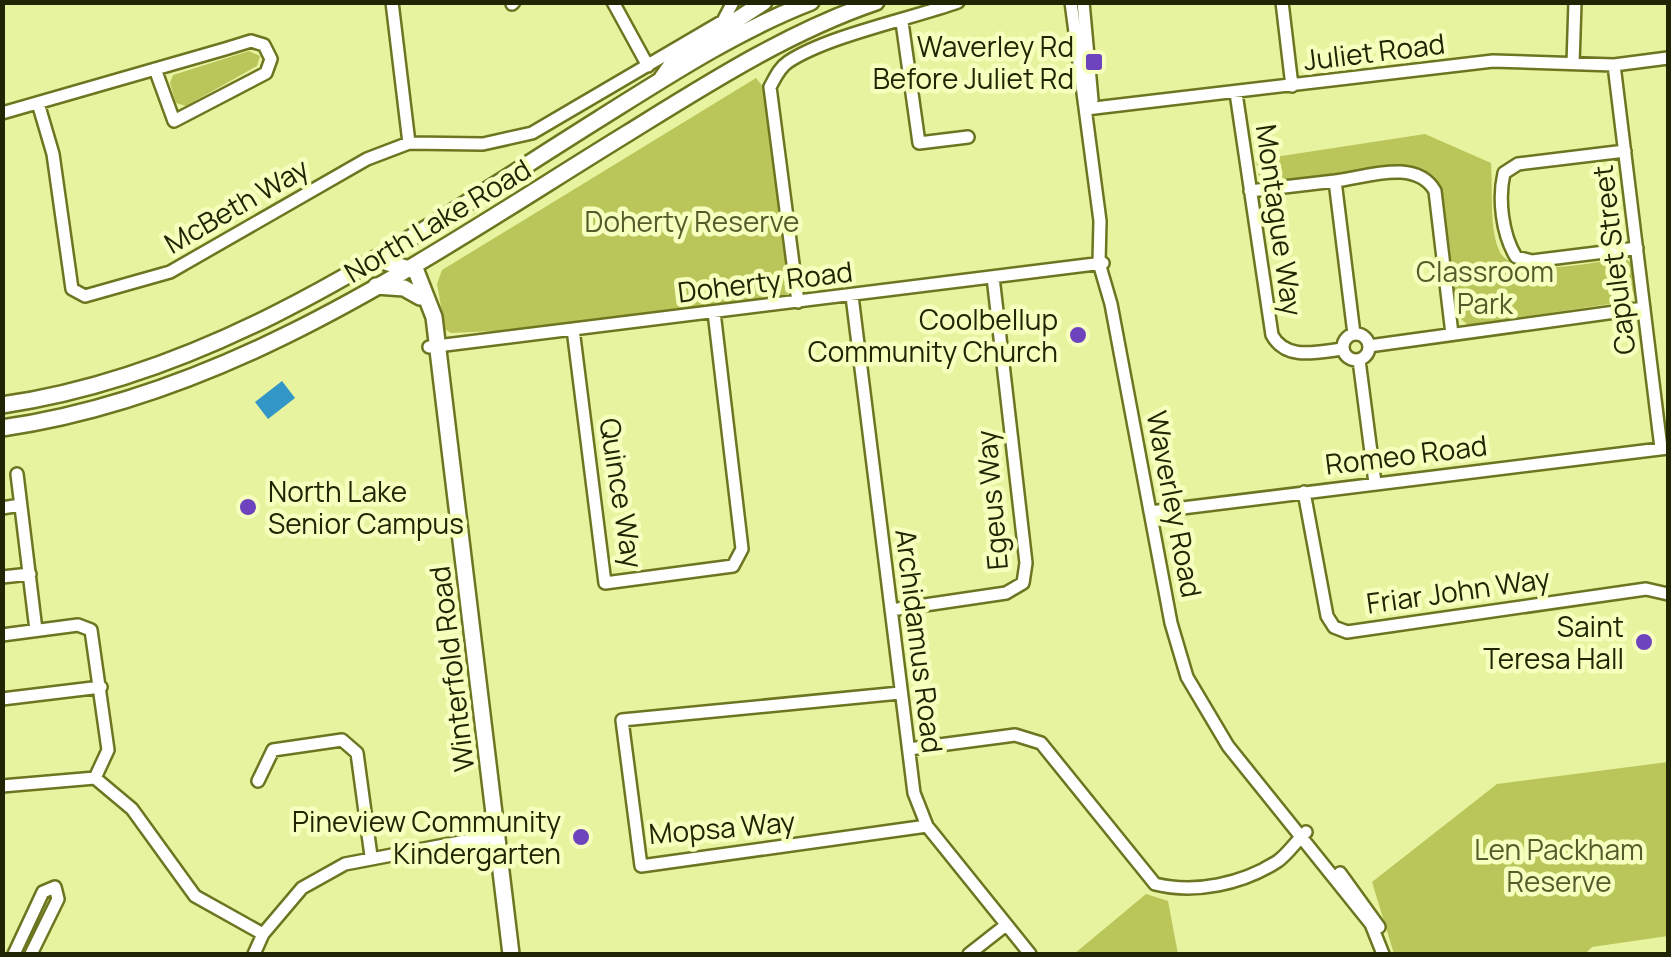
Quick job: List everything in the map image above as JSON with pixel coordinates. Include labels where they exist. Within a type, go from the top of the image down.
[{"type":"main road","points":[[660,81],[672,62],[764,2]]},
{"type":"main road","name":"North Lake Road","points":[[2,428],[104,408],[180,384],[275,344],[679,101],[809,29],[876,2]]},
{"type":"main road","points":[[801,4],[809,29]]},
{"type":"main road","name":"North Lake Road","points":[[2,406],[80,390],[173,360],[272,316],[375,259],[660,81],[801,4]]},
{"type":"main road","points":[[375,259],[410,266],[412,236]]},
{"type":"main road","points":[[376,286],[421,291],[460,236]]},
{"type":"main road","name":"Winterfold Road","points":[[410,266],[421,291],[430,300],[493,842],[510,954]]},
{"type":"main road","name":"Winterfold Road","points":[[493,842],[502,954]]},
{"type":"street","points":[[392,2],[409,143],[488,143],[532,133],[723,21],[733,2]]},
{"type":"street","points":[[613,2],[648,66]]},
{"type":"street","points":[[798,302],[770,87],[788,62],[958,2]]},
{"type":"street","name":"Waverley Road","points":[[1071,2],[1106,206],[1103,263],[1154,512],[1174,634],[1192,688],[1228,746],[1307,837],[1370,924],[1386,954]]},
{"type":"street","name":"Waverley Road","points":[[1083,2],[1090,109]]},
{"type":"street","points":[[1282,2],[1292,86]]},
{"type":"street","points":[[1573,64],[1575,2]]},
{"type":"street","points":[[902,22],[919,143],[968,137]]},
{"type":"street","points":[[2,113],[155,69],[252,42],[264,46],[271,59],[266,73],[174,120],[155,69]]},
{"type":"street","name":"Juliet Road","points":[[1090,109],[1493,61],[1614,65],[1668,58]]},
{"type":"street","name":"Capulet Street","points":[[1614,65],[1665,448]]},
{"type":"street","name":"Montague Way","points":[[1236,93],[1268,319],[1276,342],[1291,353],[1343,348]]},
{"type":"street","name":"McBeth Way","points":[[38,103],[54,154],[72,289],[84,296],[170,272],[367,158],[409,143]]},
{"type":"street","points":[[1625,151],[1518,164],[1504,173],[1500,189],[1507,243],[1516,257],[1532,260],[1637,248]]},
{"type":"street","points":[[1250,191],[1413,171],[1426,177],[1435,191],[1452,334]]},
{"type":"street","points":[[1335,181],[1354,334],[1343,348],[1348,358],[1359,360]]},
{"type":"street","name":"Doherty Road","points":[[433,347],[1103,263]]},
{"type":"street","name":"Egeus Way","points":[[891,610],[1006,594],[1023,583],[1026,562],[993,278]]},
{"type":"street","name":"Archidamus Road","points":[[852,296],[914,792],[928,826],[1030,954]]},
{"type":"street","points":[[1375,483],[1359,360],[1369,346],[1644,308]]},
{"type":"street","name":"Quince Way","points":[[573,329],[605,583],[712,572],[733,566],[742,549],[714,312]]},
{"type":"street","points":[[1354,334],[1364,337],[1369,346]]},
{"type":"street","name":"Romeo Road","points":[[1154,512],[1665,448]]},
{"type":"street","points":[[16,474],[36,630]]},
{"type":"street","name":"Friar John Way","points":[[1304,492],[1327,616],[1334,627],[1347,632],[1646,589],[1668,594]]},
{"type":"street","points":[[2,508],[20,505]]},
{"type":"street","points":[[2,578],[30,574]]},
{"type":"street","points":[[2,635],[78,625],[91,630],[108,750],[95,778]]},
{"type":"street","points":[[2,699],[100,687]]},
{"type":"street","name":"Mopsa Way","points":[[900,693],[622,720],[641,866],[915,831],[928,826]]},
{"type":"street","points":[[908,749],[1015,734],[1041,743],[1155,884],[1184,891],[1248,876],[1307,837]]},
{"type":"street","points":[[258,781],[273,750],[342,740],[357,753],[371,856]]},
{"type":"street","points":[[2,786],[95,778],[132,810],[196,896],[263,934]]},
{"type":"street","points":[[254,954],[263,934],[302,888],[345,864],[371,856],[438,847],[451,852],[493,842]]},
{"type":"street","points":[[2,950],[12,954],[43,892],[55,887],[58,899],[31,954]]},
{"type":"street","points":[[968,954],[1006,925]]},
{"type":"green space","points":[[249,51],[260,56],[257,66],[186,106],[176,103],[170,83],[173,75]]},
{"type":"green space","name":"Doherty Reserve","points":[[756,78],[764,88],[790,298],[518,330],[451,333],[445,329],[437,284],[442,270]]},
{"type":"green space","name":"Classroom Park","points":[[1425,134],[1491,163],[1494,230],[1499,250],[1507,260],[1520,265],[1556,267],[1625,258],[1631,263],[1634,294],[1629,301],[1468,325],[1455,314],[1441,200],[1434,181],[1415,177],[1261,186],[1256,160]]},
{"type":"green space","name":"Len Packham Reserve","points":[[1668,762],[1668,936],[1592,947],[1585,954],[1394,954],[1372,882],[1497,784]]},
{"type":"green space","points":[[1146,894],[1168,901],[1178,954],[1074,954]]},
{"type":"water","points":[[282,381],[295,398],[268,419],[255,402]]},
{"type":"place","name":"Waverley Rd Before Juliet Rd","points":[[1094,62]]},
{"type":"place","name":"Coolbellup Community Church","points":[[1078,335]]},
{"type":"place","name":"North Lake Senior Campus","points":[[248,507]]},
{"type":"place","name":"Saint Teresa Hall","points":[[1644,642]]},
{"type":"place","name":"Pineview Community Kindergarten","points":[[581,837]]}]
